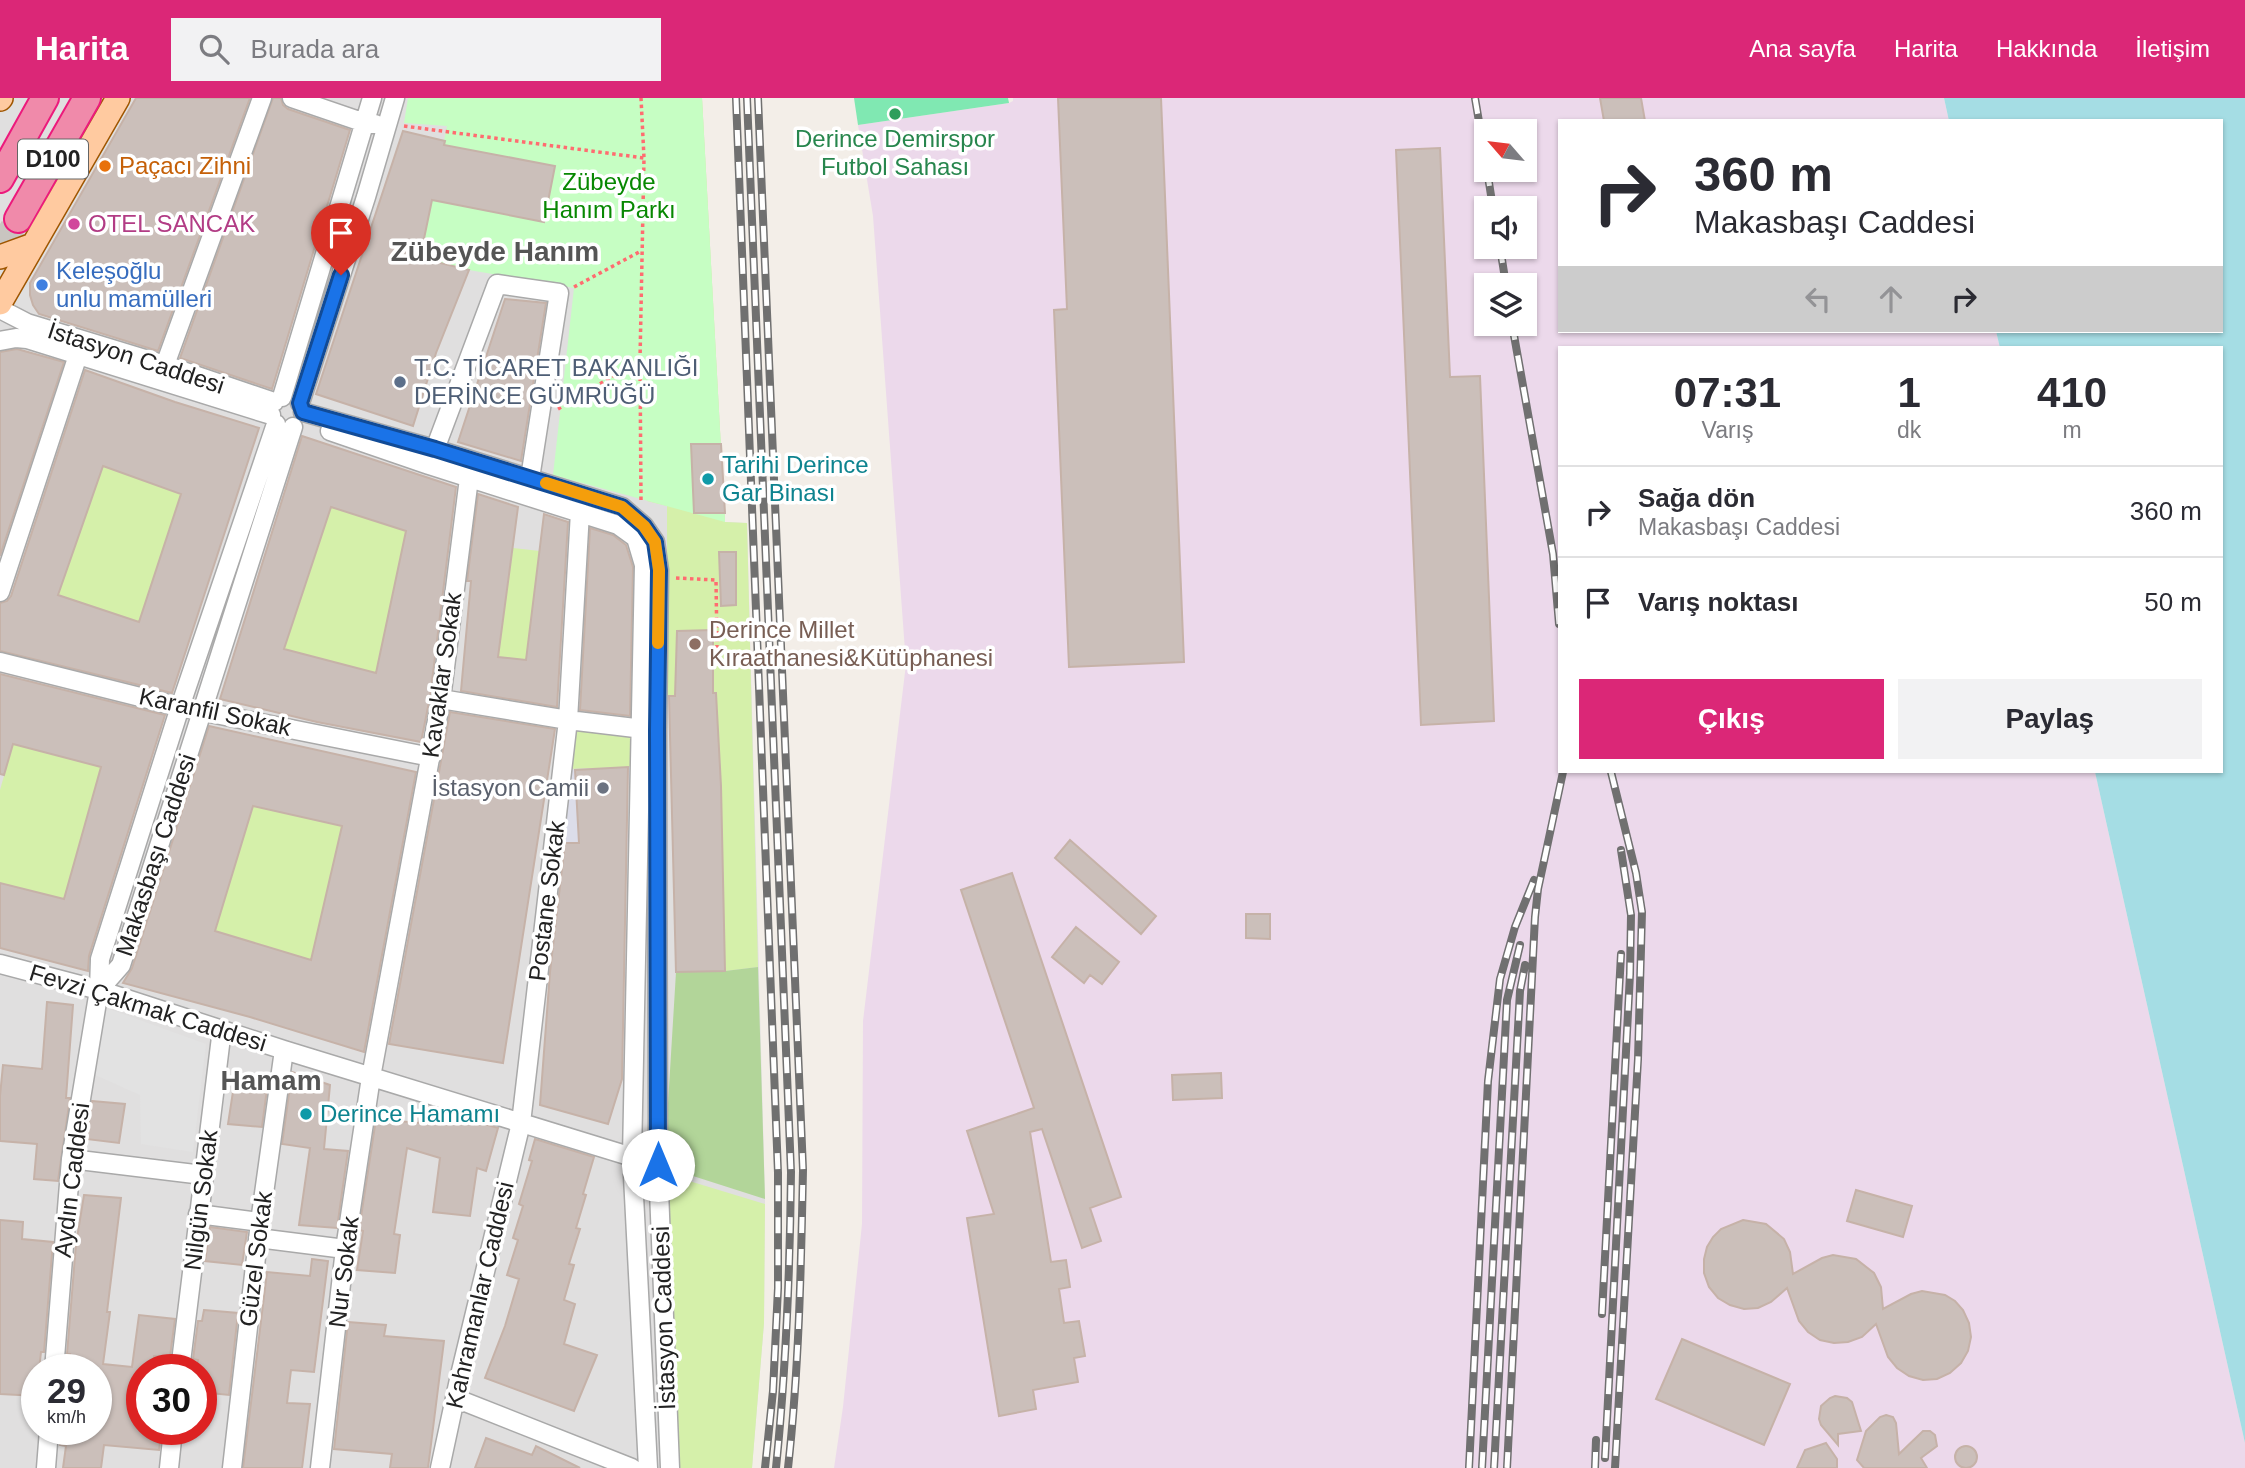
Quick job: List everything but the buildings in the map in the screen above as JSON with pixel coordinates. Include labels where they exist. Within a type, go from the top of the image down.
[{"type":"highway","name":"D100","points":[[0,178],[46,98]]},
{"type":"highway","name":"D100","points":[[18,219],[87,98]]},
{"type":"main road","points":[[0,303],[118,98]]},
{"type":"main road","points":[[0,257],[33,245]]},
{"type":"street","points":[[165,365],[262,98]]},
{"type":"street","points":[[292,98],[365,123],[388,125]]},
{"type":"street","name":"Makasbaşı Caddesi","points":[[99,990],[121,965],[203,711],[372,98]]},
{"type":"street","name":"Makasbaşı Caddesi","points":[[99,990],[100,959],[180,707],[287,413],[396,98]]},
{"type":"street","points":[[435,449],[497,284],[559,293],[530,478]]},
{"type":"street","name":"İstasyon Caddesi","points":[[0,309],[27,323],[165,365],[287,413],[468,478],[618,525],[636,538],[644,565],[658,1165],[670,1468]]},
{"type":"street","points":[[0,341],[27,339],[287,413]]},
{"type":"street","points":[[0,592],[78,355]]},
{"type":"street","name":"İstasyon Caddesi","points":[[287,413],[435,449],[622,507],[644,526],[655,542],[659,570],[649,730],[632,1157],[648,1468]]},
{"type":"street","name":"Kavaklar Sokak","points":[[371,1077],[441,699],[468,478]]},
{"type":"street","name":"Postane Sokak","points":[[521,1122],[568,720],[580,512]]},
{"type":"street","name":"Karanfil Sokak","points":[[0,662],[180,707],[431,757]]},
{"type":"street","points":[[441,699],[649,730]]},
{"type":"street","name":"Fevzi Çakmak Caddesi","points":[[0,964],[99,990],[658,1165]]},
{"type":"street","name":"Aydın Caddesi","points":[[55,1354],[71,1159],[99,990]]},
{"type":"street","name":"Nilgün Sokak","points":[[182,1354],[222,1029]]},
{"type":"street","name":"Güzel Sokak","points":[[232,1468],[259,1230],[284,1050]]},
{"type":"street","name":"Nur Sokak","points":[[320,1468],[345,1249],[371,1077]]},
{"type":"street","name":"Kahramanlar Caddesi","points":[[440,1468],[521,1122]]},
{"type":"street","points":[[71,1159],[203,1175]]},
{"type":"street","points":[[198,1214],[345,1249]]},
{"type":"street","points":[[455,1398],[632,1468]]},
{"type":"street","points":[[46,1468],[48,1445]]},
{"type":"street","points":[[169,1468],[171,1445]]},
{"type":"path","points":[[640,506],[644,158],[641,98]]},
{"type":"path","points":[[388,125],[644,158]]},
{"type":"path","points":[[559,293],[642,251]]},
{"type":"path","points":[[540,418],[640,360]]},
{"type":"path","points":[[667,578],[716,580],[717,647],[713,656]]},
{"type":"shaded area","points":[[0,98],[702,98],[725,522],[747,523],[765,1199],[764,1323],[752,1468],[0,1468]]},
{"type":"shaded area","points":[[1013,98],[1944,98],[1949,119],[1558,119],[1558,333],[1996,333],[2000,346],[1558,346],[1558,773],[2095,773],[2245,1443],[2245,1468],[834,1468],[862,1224],[863,1021],[906,664],[873,216],[858,125],[1009,103]]},
{"type":"shaded area","points":[[628,767],[636,768],[634,845],[560,843],[567,769],[575,770],[578,834],[631,831]]},
{"type":"shaded area","points":[[106,1008],[206,1044],[193,1152],[141,1144],[140,1095],[93,1074]]},
{"type":"green space","name":"Zübeyde Hanım Parkı","points":[[408,98],[702,98],[725,522],[553,475],[574,288],[469,270],[420,258],[447,126],[404,123]]},
{"type":"green space","points":[[702,98],[725,522],[747,523],[758,967],[725,971],[716,693],[667,696],[667,506],[647,501]]},
{"type":"green space","name":"Derince Demirspor Futbol Sahası","points":[[854,98],[1008,98],[1009,103],[858,125]]},
{"type":"green space","points":[[103,466],[181,494],[139,622],[58,595]]},
{"type":"green space","points":[[331,507],[406,531],[376,673],[284,649]]},
{"type":"green space","points":[[513,548],[540,551],[526,660],[498,657]]},
{"type":"green space","points":[[571,723],[637,732],[636,768],[567,769]]},
{"type":"green space","points":[[13,744],[101,767],[64,899],[0,883],[0,790]]},
{"type":"green space","points":[[253,806],[342,826],[311,960],[215,931]]},
{"type":"green space","points":[[758,967],[765,1199],[668,1168],[665,1153],[676,972]]},
{"type":"green space","points":[[663,1173],[765,1204],[764,1323],[752,1468],[674,1468]]},
{"type":"water","points":[[1944,98],[2245,98],[2245,1443],[2095,773],[2223,773],[2223,346],[2000,346],[1996,333],[2223,333],[2223,119],[1949,119]]},
{"type":"tunnel","points":[[0,250],[18,219]]},
{"type":"railway","points":[[736,98],[778,1173],[778,1288],[773,1391],[765,1468]]},
{"type":"railway","points":[[747,98],[791,1172],[787,1320],[776,1468]]},
{"type":"railway","points":[[758,98],[803,1170],[797,1356],[788,1468]]},
{"type":"railway","points":[[1475,98],[1479,119]]},
{"type":"railway","points":[[1489,182],[1491,196]]},
{"type":"railway","points":[[1502,259],[1504,273]]},
{"type":"railway","points":[[1514,336],[1553,554],[1558,612]]},
{"type":"railway","points":[[1507,1468],[1535,917],[1538,889],[1563,773]]},
{"type":"railway","points":[[1611,773],[1636,873],[1642,912],[1638,1059],[1615,1468]]},
{"type":"railway","points":[[1605,1458],[1630,974],[1631,915],[1621,850]]},
{"type":"railway","points":[[1469,1468],[1488,1081],[1500,979],[1515,927],[1534,880]]},
{"type":"railway","points":[[1482,1468],[1507,1000],[1520,945]]},
{"type":"railway","points":[[1602,1314],[1621,954]]},
{"type":"railway","points":[[1494,1468],[1520,991],[1525,965]]},
{"type":"railway","points":[[1595,1468],[1596,1440]]},
{"type":"slow traffic","points":[[546,483],[622,507],[644,526],[655,542],[659,570],[658,643]]},
{"type":"place","name":"Derince Demirspor Futbol Sahası","points":[[895,114]]},
{"type":"place","name":"Paçacı Zihni","points":[[105,166]]},
{"type":"place","name":"OTEL SANCAK","points":[[74,224]]},
{"type":"place","name":"Keleşoğlu unlu mamülleri","points":[[42,285]]},
{"type":"place","name":"T.C. TİCARET BAKANLIĞI DERİNCE GÜMRÜĞÜ","points":[[400,382]]},
{"type":"place","name":"Tarihi Derince Gar Binası","points":[[708,479]]},
{"type":"place","name":"Derince Millet Kıraathanesi&Kütüphanesi","points":[[695,644]]},
{"type":"place","name":"İstasyon Camii","points":[[603,788]]},
{"type":"place","name":"Derince Hamamı","points":[[306,1114]]},
{"type":"district","name":"Zübeyde Hanım","points":[[495,251]]},
{"type":"district","name":"Hamam","points":[[271,1080]]},
{"type":"route","points":[[341,275],[300,403],[303,412],[435,449],[622,507],[644,526],[655,542],[659,570],[658,1165]]}]
